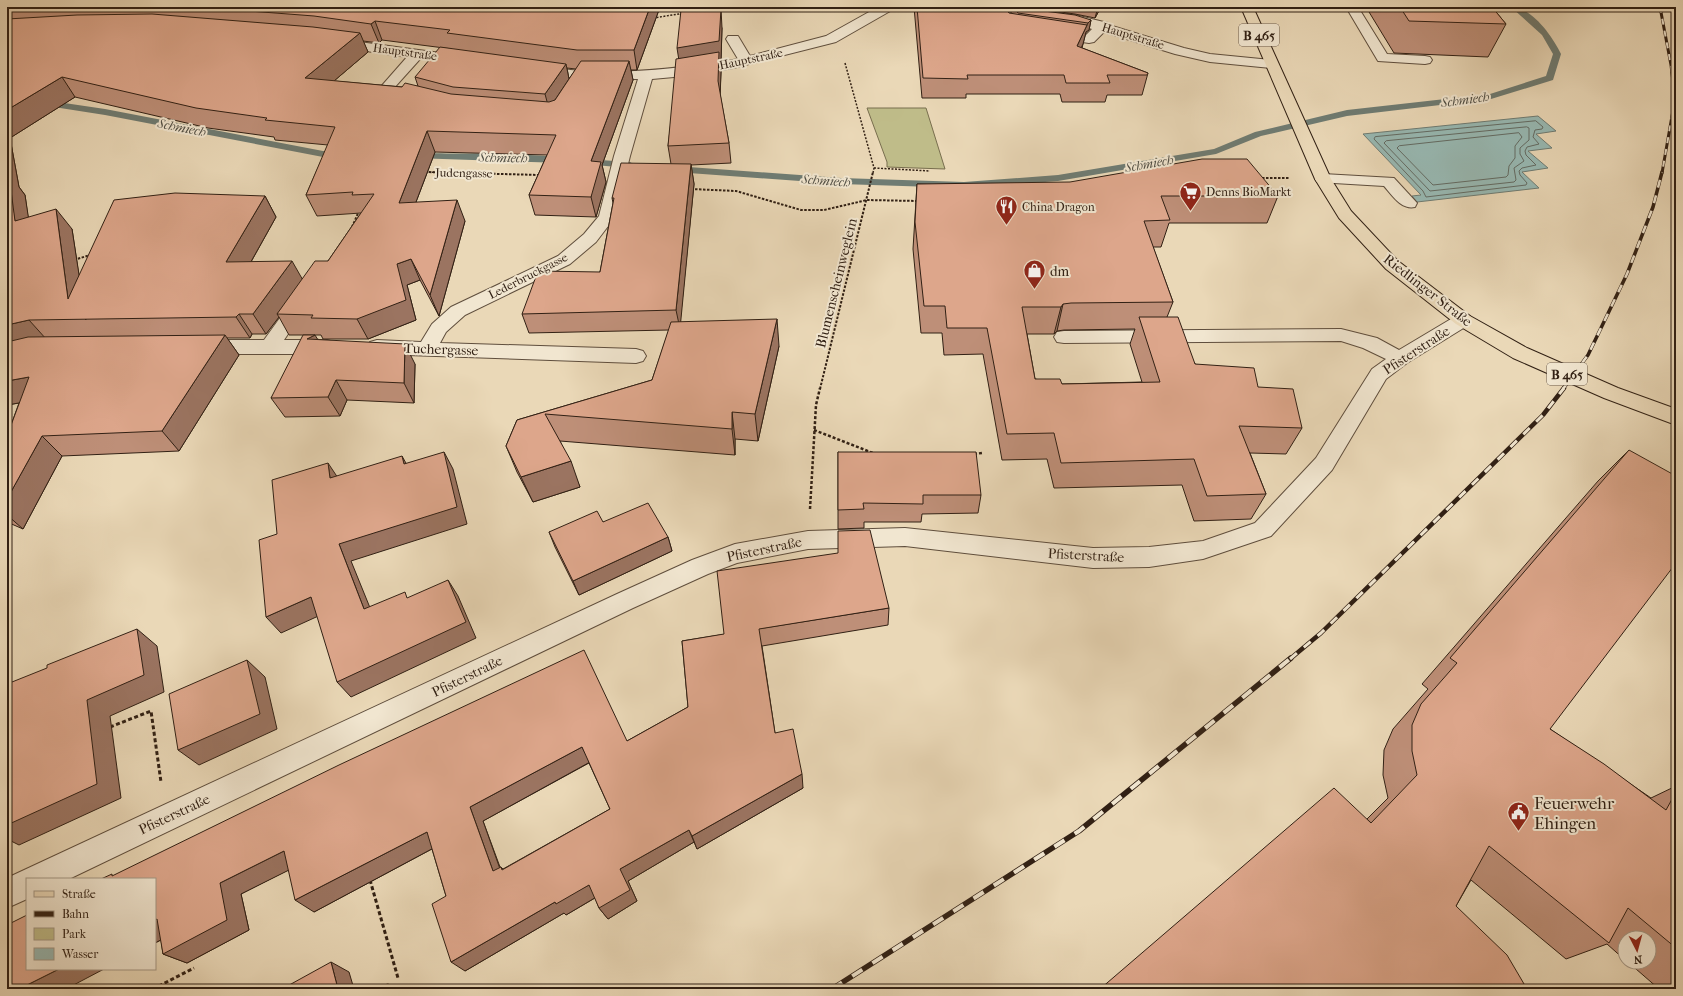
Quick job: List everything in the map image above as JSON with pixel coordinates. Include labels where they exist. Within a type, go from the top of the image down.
[{"type":"main road","name":"B 465","points":[[1247,7],[1271,64]]},
{"type":"main road","name":"Riedlinger Straße","points":[[1271,64],[1323,179],[1345,214],[1392,265],[1463,320],[1520,353],[1611,393],[1676,417]]},
{"type":"street","name":"Hauptstraße","points":[[527,68],[578,81],[686,72],[746,61],[831,39],[887,7]]},
{"type":"street","name":"Hauptstraße","points":[[947,7],[997,10],[1075,19],[1104,26],[1180,51],[1210,58],[1271,64]]},
{"type":"street","points":[[1352,7],[1383,58],[1425,60]]},
{"type":"street","points":[[997,10],[1007,21]]},
{"type":"street","points":[[1042,32],[1089,40],[1104,26]]},
{"type":"street","points":[[733,39],[746,61]]},
{"type":"street","name":"Hauptstraße","points":[[322,41],[475,61]]},
{"type":"street","points":[[418,53],[385,90],[420,99]]},
{"type":"street","name":"Lederbruckgasse","points":[[427,348],[439,328],[458,311],[564,260],[590,238],[608,217],[622,156],[646,75]]},
{"type":"street","points":[[1323,179],[1388,181],[1409,203]]},
{"type":"street","points":[[270,346],[310,288]]},
{"type":"street","name":"Pfisterstraße","points":[[39,878],[700,566],[734,554],[808,540],[905,537],[1093,558],[1149,557],[1203,550],[1263,530],[1324,464],[1379,374],[1400,358],[1463,320]]},
{"type":"street","points":[[1064,338],[1341,335],[1370,343],[1400,358]]},
{"type":"street","name":"Tuchergasse","points":[[186,347],[270,346],[427,348],[636,356]]},
{"type":"street","points":[[7,893],[26,884]]},
{"type":"path","points":[[648,18],[679,14],[688,7]]},
{"type":"path","name":"Blumenscheinweglein","points":[[808,540],[816,405],[874,168],[842,52],[831,39]]},
{"type":"path","points":[[874,168],[930,171]]},
{"type":"path","name":"Judengasse","points":[[422,172],[547,175]]},
{"type":"path","points":[[1259,178],[1323,179]]},
{"type":"path","points":[[690,189],[736,191],[801,210],[824,210],[867,200],[921,200]]},
{"type":"path","points":[[351,230],[359,210]]},
{"type":"path","points":[[67,263],[97,252]]},
{"type":"path","points":[[814,430],[874,453]]},
{"type":"path","points":[[968,454],[982,453]]},
{"type":"path","points":[[105,729],[151,711],[166,818]]},
{"type":"path","points":[[370,878],[398,978]]},
{"type":"path","points":[[153,989],[194,968]]},
{"type":"green space","points":[[867,108],[926,108],[945,169],[887,167],[887,162]]},
{"type":"water","points":[[1538,116],[1556,131],[1536,134],[1552,148],[1528,151],[1548,168],[1522,172],[1539,188],[1417,202],[1412,196],[1421,195],[1363,134]]},
{"type":"building","points":[[7,7],[37,7],[7,9]]},
{"type":"building","points":[[197,7],[650,7],[634,50],[577,50],[447,33],[450,30],[375,21],[371,24],[314,16]]},
{"type":"building","points":[[710,7],[712,11],[721,9],[719,41],[677,48],[681,10]]},
{"type":"building","points":[[917,7],[1004,7],[1009,13],[1087,25],[1077,46],[1148,73],[1147,75],[1107,75],[1110,83],[1066,83],[1064,75],[967,75],[968,79],[923,78]]},
{"type":"building","points":[[1013,7],[1075,15],[1091,20],[1088,23],[1018,13]]},
{"type":"building","points":[[1400,7],[1492,7],[1506,24],[1409,21]]},
{"type":"building","points":[[152,14],[313,27],[360,33],[305,78],[402,87],[405,83],[451,94],[549,102],[555,100],[581,61],[629,61],[591,161],[601,162],[591,197],[529,195],[556,135],[427,131],[399,203],[457,200],[430,295],[411,259],[397,264],[406,300],[357,319],[311,318],[313,315],[277,314],[315,261],[328,261],[374,194],[352,195],[353,192],[306,195],[335,127],[265,120],[267,118],[196,108],[62,77],[7,110],[7,19],[77,15]]},
{"type":"building","points":[[440,47],[566,64],[545,94],[453,87],[415,77]]},
{"type":"building","points":[[719,52],[718,81],[729,143],[668,146],[676,59]]},
{"type":"building","points":[[1202,159],[1247,159],[1278,196],[1161,196],[1170,220],[1144,221],[1173,302],[1071,303],[1063,304],[1061,307],[1022,307],[1035,379],[1060,379],[1062,384],[1160,382],[1139,317],[1178,317],[1195,364],[1254,368],[1258,387],[1293,389],[1302,428],[1239,426],[1266,494],[1207,496],[1194,459],[1061,463],[1054,433],[1007,434],[987,328],[947,328],[945,306],[924,306],[915,222],[917,184],[1070,182]]},
{"type":"building","points":[[621,163],[691,164],[676,310],[522,314],[538,271],[600,272],[614,198],[612,198]]},
{"type":"building","points":[[7,175],[9,175],[15,221],[56,209],[68,299],[114,200],[175,193],[265,196],[226,262],[292,261],[253,314],[239,314],[236,317],[29,320],[7,325]]},
{"type":"building","points":[[777,319],[755,414],[732,412],[732,429],[545,414],[571,461],[521,477],[506,446],[517,420],[652,380],[671,322]]},
{"type":"building","points":[[225,335],[162,431],[42,436],[7,499],[7,436],[29,377],[7,381],[7,342],[28,337]]},
{"type":"building","points":[[303,335],[315,335],[307,339],[405,344],[404,383],[336,380],[328,397],[271,398]]},
{"type":"building","points":[[1629,450],[1676,476],[1676,563],[1550,729],[1604,764],[1666,810],[1676,792],[1676,948],[1657,932],[1657,930],[1654,930],[1628,908],[1609,943],[1489,846],[1456,906],[1507,955],[1527,989],[1100,989],[1334,788],[1371,823],[1417,775],[1412,751],[1412,725],[1421,704],[1457,663],[1450,658]]},
{"type":"building","points":[[444,452],[457,507],[339,544],[364,609],[405,592],[407,598],[448,580],[466,622],[337,682],[311,597],[266,617],[259,540],[277,534],[272,480],[328,463],[330,478],[402,456],[404,464]]},
{"type":"building","points":[[838,452],[976,452],[981,495],[923,495],[923,504],[863,503],[864,509],[838,510]]},
{"type":"building","points":[[648,503],[668,537],[573,581],[549,532],[597,511],[603,522]]},
{"type":"building","points":[[870,530],[889,608],[759,629],[775,733],[793,729],[802,774],[692,836],[689,830],[620,869],[630,890],[599,908],[589,885],[556,904],[555,902],[451,962],[432,904],[446,896],[427,832],[295,900],[284,851],[220,883],[227,920],[163,954],[156,920],[156,878],[103,878],[112,874],[112,876],[339,765],[584,650],[627,741],[688,707],[682,641],[724,634],[717,571],[838,553],[838,531]],"holes":[[[582,747],[610,809],[502,870],[501,867],[493,871],[470,807]]]},
{"type":"building","points":[[137,629],[144,675],[87,700],[97,784],[7,825],[7,684],[47,668],[47,665]]},
{"type":"building","points":[[247,660],[260,714],[178,750],[169,694]]},
{"type":"building","points":[[26,916],[26,970],[57,970],[19,989],[7,989],[7,925]]},
{"type":"building","points":[[331,962],[338,989],[282,989]]},
{"type":"building","points":[[388,984],[389,989],[367,989]]},
{"type":"waterway","name":"Schmiech","points":[[675,169],[841,181],[964,185],[1058,178],[1216,151],[1258,134],[1347,113],[1491,96],[1550,78],[1557,54],[1544,33],[1528,17],[1515,7]]},
{"type":"waterway","name":"Schmiech","points":[[44,103],[105,112],[323,154],[342,154]]},
{"type":"waterway","name":"Schmiech","points":[[416,156],[535,158],[562,160]]},
{"type":"waterway","name":"Schmiech","points":[[585,162],[630,165]]},
{"type":"railway","points":[[1660,7],[1671,65],[1675,99],[1662,173]]},
{"type":"railway","points":[[1563,389],[1588,355],[1627,274],[1653,207],[1662,172]]},
{"type":"railway","points":[[1290,659],[1321,633],[1543,415],[1564,388]]},
{"type":"railway","points":[[832,989],[1079,831],[1291,658]]},
{"type":"place","name":"Denns BioMarkt","points":[[1191,212]]},
{"type":"place","name":"China Dragon","points":[[1007,226]]},
{"type":"place","name":"dm","points":[[1034,290]]},
{"type":"place","name":"Feuerwehr Ehingen","points":[[1518,832]]}]
